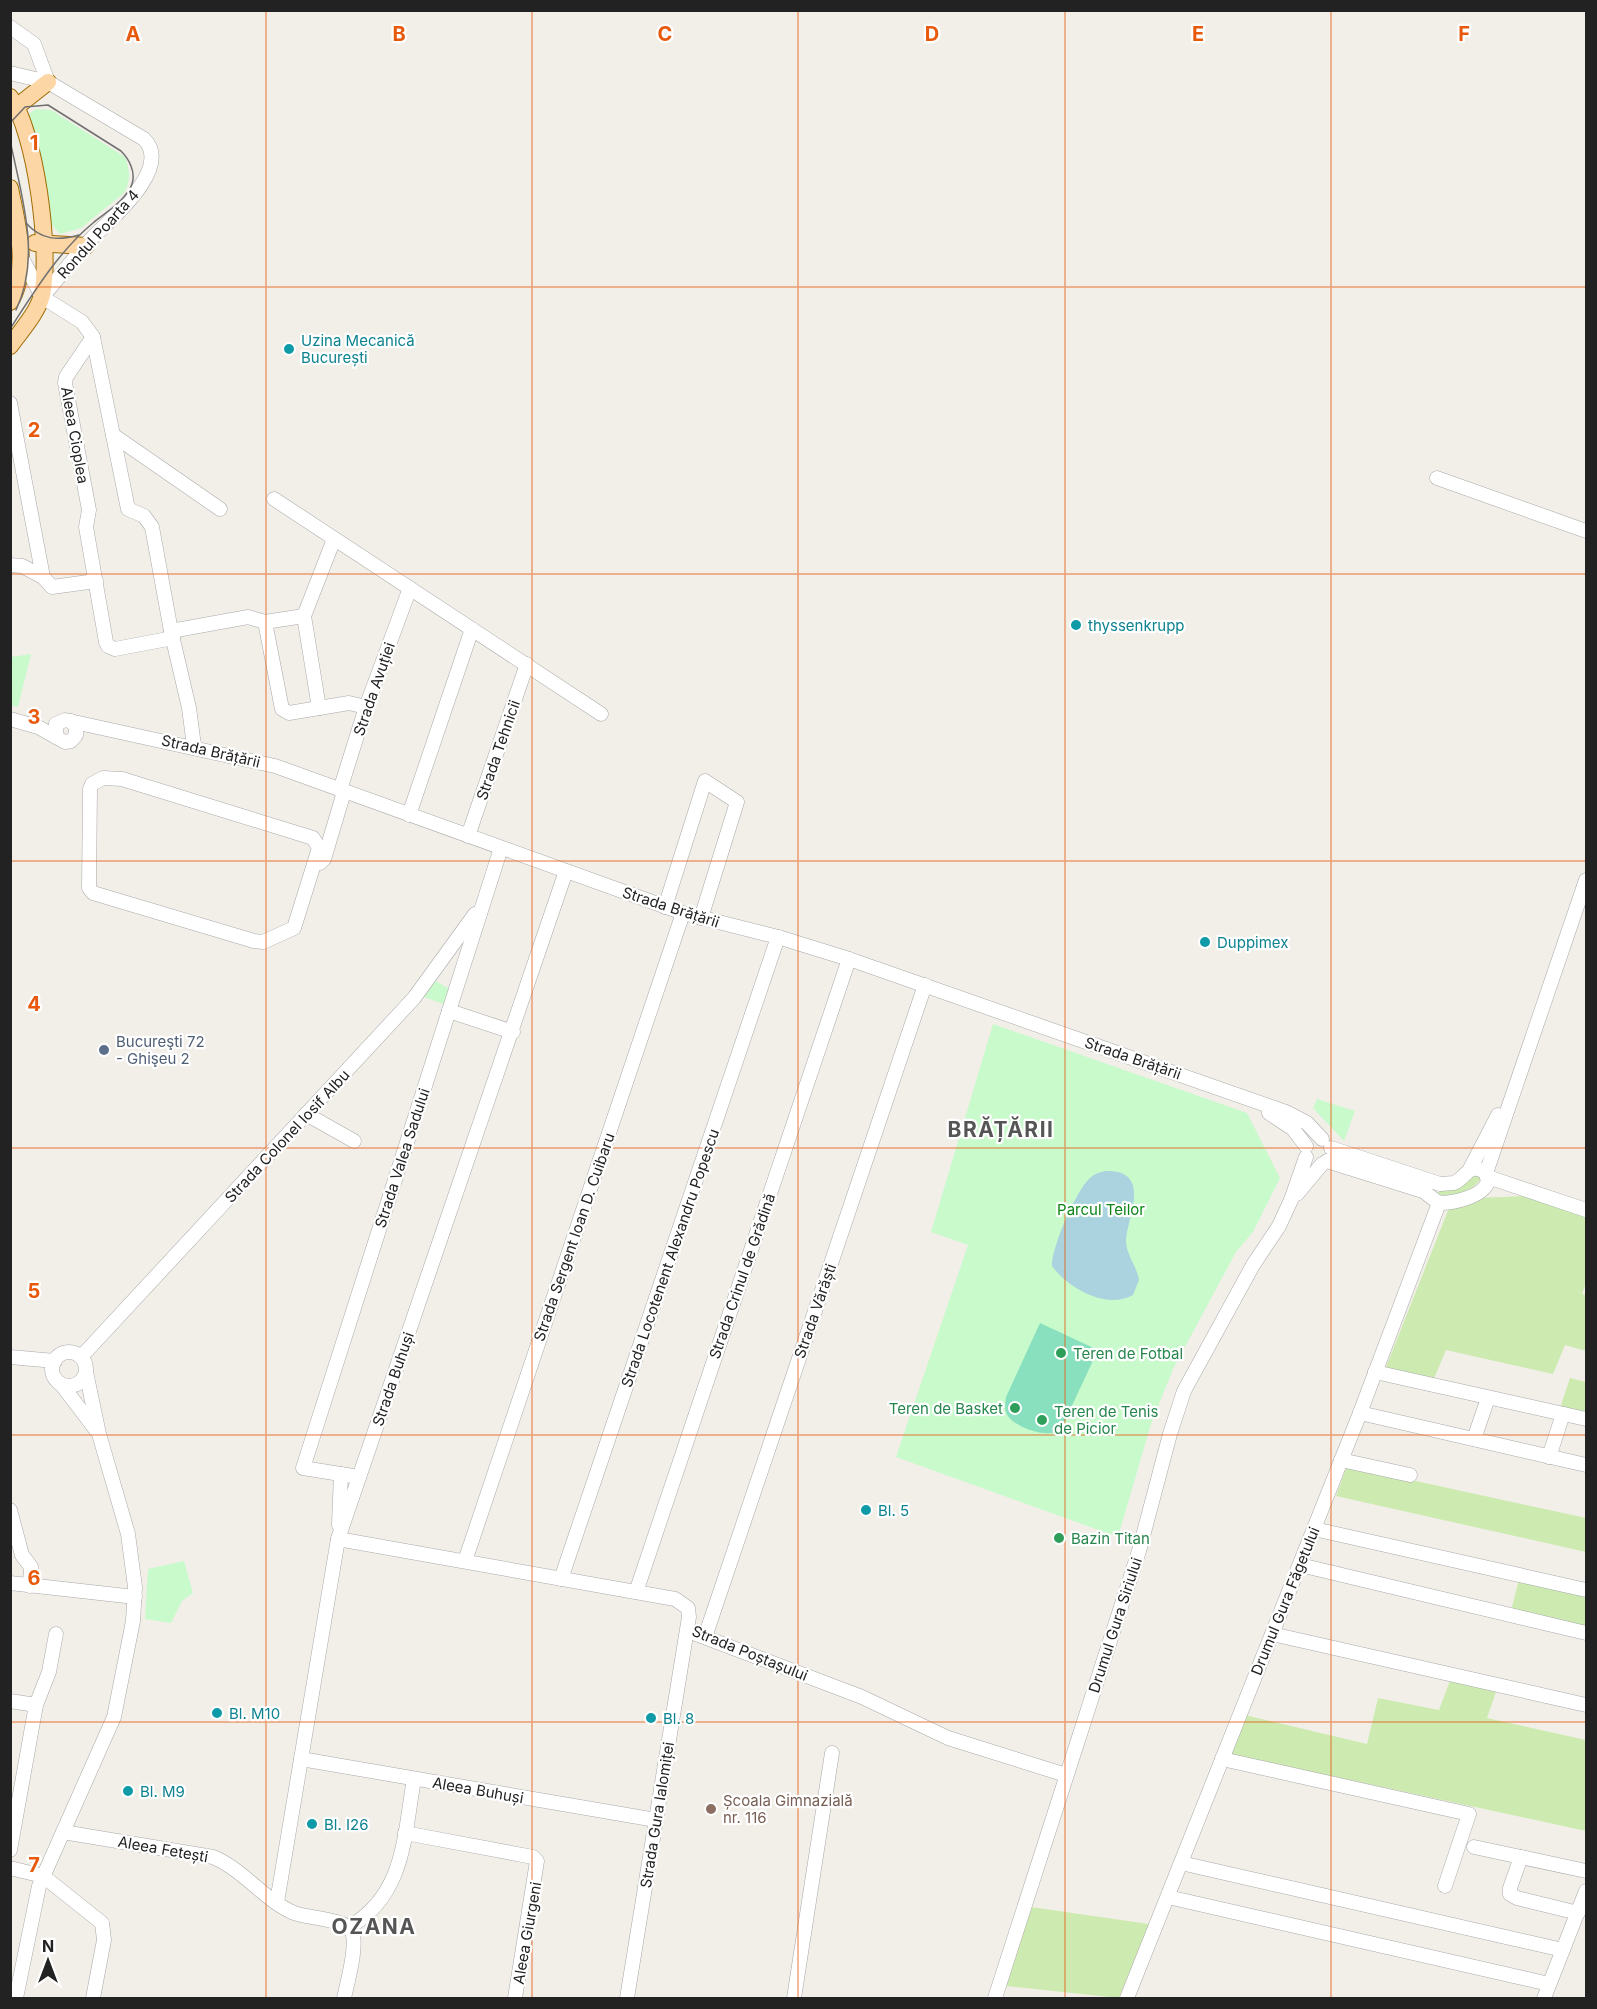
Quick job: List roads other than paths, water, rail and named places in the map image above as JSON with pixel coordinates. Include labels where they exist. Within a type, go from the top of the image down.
[{"type":"main road","points":[[10,346],[42,297],[44,243],[34,171],[12,105],[48,82]]},
{"type":"main road","points":[[10,188],[20,248],[18,284],[10,303]]},
{"type":"main road","points":[[20,248],[44,243],[86,246]]},
{"type":"street","points":[[10,27],[34,44],[48,82]]},
{"type":"street","name":"Rondul Poarta 4","points":[[10,74],[48,82],[144,139],[150,146],[148,169],[140,188],[42,297]]},
{"type":"street","points":[[20,248],[42,297],[82,322],[93,337],[128,509],[144,516],[152,526],[172,634],[189,708],[194,746]]},
{"type":"street","name":"Aleea Cioplea","points":[[93,337],[65,383],[89,510],[86,527],[106,642],[111,648],[248,617],[266,622],[303,616]]},
{"type":"street","points":[[10,403],[42,577]]},
{"type":"street","points":[[113,435],[220,509]]},
{"type":"street","points":[[1437,478],[1587,531]]},
{"type":"street","points":[[274,499],[601,714]]},
{"type":"street","points":[[319,708],[303,616],[334,539]]},
{"type":"street","points":[[10,565],[22,566],[42,577],[52,587],[96,581]]},
{"type":"street","name":"Strada Avuției","points":[[312,871],[319,848],[313,838],[122,779],[103,778],[92,784],[90,789],[89,888],[93,892],[263,942],[294,928],[312,871],[324,859],[366,707],[410,588]]},
{"type":"street","points":[[266,622],[282,709],[289,713],[349,703],[366,707]]},
{"type":"street","points":[[409,815],[472,629]]},
{"type":"street","name":"Strada Tehnicii","points":[[468,836],[527,664]]},
{"type":"street","points":[[10,719],[56,731],[68,742],[74,728],[62,720],[56,731]]},
{"type":"street","name":"Strada Brățării","points":[[74,728],[102,726],[261,762],[665,907],[778,937],[849,959],[1293,1115],[1307,1123],[1326,1153],[1437,1194]]},
{"type":"street","points":[[665,907],[705,781],[737,801],[701,918]]},
{"type":"street","name":"Strada Valea Sadului","points":[[341,1474],[303,1468],[501,848]]},
{"type":"street","name":"Strada Buhuși","points":[[277,1902],[338,1539],[567,871]]},
{"type":"street","points":[[1437,1194],[1458,1200],[1486,1180],[1519,1073],[1587,880]]},
{"type":"street","name":"Strada Colonel Iosif Albu","points":[[81,1357],[414,998],[482,905]]},
{"type":"street","name":"Strada Sergent Ioan D. Cuibaru","points":[[465,1561],[683,913]]},
{"type":"street","name":"Strada Locotenent Alexandru Popescu","points":[[561,1579],[778,937]]},
{"type":"street","name":"Strada Crinul de Grădină","points":[[636,1592],[849,959]]},
{"type":"street","name":"Strada Vărăști","points":[[705,1637],[925,985]]},
{"type":"street","points":[[449,1011],[513,1032]]},
{"type":"street","points":[[1437,1194],[1458,1182],[1470,1169],[1519,1073]]},
{"type":"street","name":"Strada Brățării","points":[[1238,1095],[1291,1127],[1306,1151]]},
{"type":"street","points":[[306,1114],[354,1141]]},
{"type":"street","points":[[1315,1139],[1326,1153],[1311,1163],[1306,1151],[1315,1139]]},
{"type":"street","name":"Drumul Gura Siriului","points":[[995,1998],[1139,1551],[1167,1444],[1184,1392],[1219,1324],[1253,1265],[1272,1239],[1291,1200],[1306,1151]]},
{"type":"street","name":"Drumul Gura Siriului","points":[[1291,1200],[1326,1153]]},
{"type":"street","points":[[1470,1169],[1480,1169],[1486,1180],[1587,1210]]},
{"type":"street","name":"Drumul Gura Făgetului","points":[[1127,1998],[1376,1372],[1437,1194]]},
{"type":"street","points":[[16,1998],[29,1927],[43,1876],[114,1718],[127,1661],[135,1597],[128,1534],[99,1434],[81,1357],[68,1353],[56,1373]]},
{"type":"street","points":[[10,1357],[26,1360],[76,1385],[86,1372]]},
{"type":"street","points":[[1376,1372],[1587,1419]]},
{"type":"street","points":[[56,1373],[99,1434]]},
{"type":"street","points":[[1474,1439],[1488,1398]]},
{"type":"street","points":[[1360,1413],[1587,1465]]},
{"type":"street","points":[[1550,1457],[1563,1414]]},
{"type":"street","points":[[1341,1460],[1410,1475]]},
{"type":"street","points":[[338,1539],[341,1474],[360,1477]]},
{"type":"street","points":[[10,1510],[16,1556],[30,1567],[30,1586]]},
{"type":"street","points":[[1314,1529],[1587,1590]]},
{"type":"street","name":"Strada Poștașului","points":[[338,1539],[681,1601],[689,1613],[687,1631],[862,1697],[948,1738],[1066,1774]]},
{"type":"street","points":[[1299,1565],[1587,1633]]},
{"type":"street","points":[[10,1583],[135,1597]]},
{"type":"street","name":"Strada Gura Ialomiței","points":[[627,1998],[687,1631]]},
{"type":"street","points":[[10,1850],[36,1706],[49,1672],[56,1634]]},
{"type":"street","points":[[1272,1634],[1587,1705]]},
{"type":"street","points":[[10,1701],[36,1706]]},
{"type":"street","points":[[794,1998],[832,1753]]},
{"type":"street","name":"Aleea Buhuși","points":[[301,1759],[656,1820]]},
{"type":"street","points":[[1222,1759],[1468,1814],[1444,1886]]},
{"type":"street","points":[[344,1998],[354,1943],[350,1927],[370,1914],[386,1896],[395,1875],[414,1779]]},
{"type":"street","name":"Aleea Fetești","points":[[63,1832],[213,1857],[230,1866],[277,1902],[300,1915],[350,1927]]},
{"type":"street","name":"Aleea Giurgeni","points":[[405,1833],[533,1857],[537,1861],[515,1998]]},
{"type":"street","points":[[1474,1847],[1587,1871]]},
{"type":"street","points":[[1521,1857],[1510,1894],[1517,1898],[1578,1912]]},
{"type":"street","points":[[1181,1863],[1563,1950]]},
{"type":"street","points":[[10,1868],[43,1876],[102,1923],[104,1940],[93,1998]]},
{"type":"street","points":[[1544,1998],[1587,1891]]},
{"type":"street","points":[[1168,1897],[1549,1984]]},
{"type":"water","points":[[1106,1171],[1121,1173],[1129,1179],[1133,1187],[1134,1198],[1126,1241],[1139,1280],[1133,1295],[1111,1300],[1078,1289],[1052,1266],[1060,1234],[1071,1207],[1091,1177]]},
{"type":"tram line","points":[[10,123],[25,107],[48,105],[121,151],[129,162],[133,175],[132,184],[125,196],[69,246],[10,329]]},
{"type":"tram line","points":[[10,140],[24,204],[28,247],[28,268],[24,289],[16,310]]},
{"type":"tram line","points":[[26,223],[38,233],[50,238],[79,235]]},
{"type":"place","name":"Uzina Mecanică București","points":[[289,349]]},
{"type":"place","name":"thyssenkrupp","points":[[1076,625]]},
{"type":"place","name":"Duppimex","points":[[1205,942]]},
{"type":"place","name":"Bucureşti 72 - Ghişeu 2","points":[[104,1050]]},
{"type":"place","name":"Teren de Fotbal","points":[[1061,1353]]},
{"type":"place","name":"Teren de Basket","points":[[1015,1408]]},
{"type":"place","name":"Teren de Tenis de Picior","points":[[1042,1420]]},
{"type":"place","name":"Bl. 5","points":[[866,1510]]},
{"type":"place","name":"Bazin Titan","points":[[1059,1538]]},
{"type":"place","name":"Bl. M10","points":[[217,1713]]},
{"type":"place","name":"Bl. 8","points":[[651,1718]]},
{"type":"place","name":"Bl. M9","points":[[128,1791]]},
{"type":"place","name":"Școala Gimnazială nr. 116","points":[[711,1809]]},
{"type":"place","name":"Bl. I26","points":[[312,1824]]},
{"type":"district","name":"BRĂȚĂRII","points":[[1001,1129]]},
{"type":"district","name":"OZANA","points":[[374,1926]]},
{"type":"park label","name":"Parcul Teilor","points":[[1101,1209]]}]
